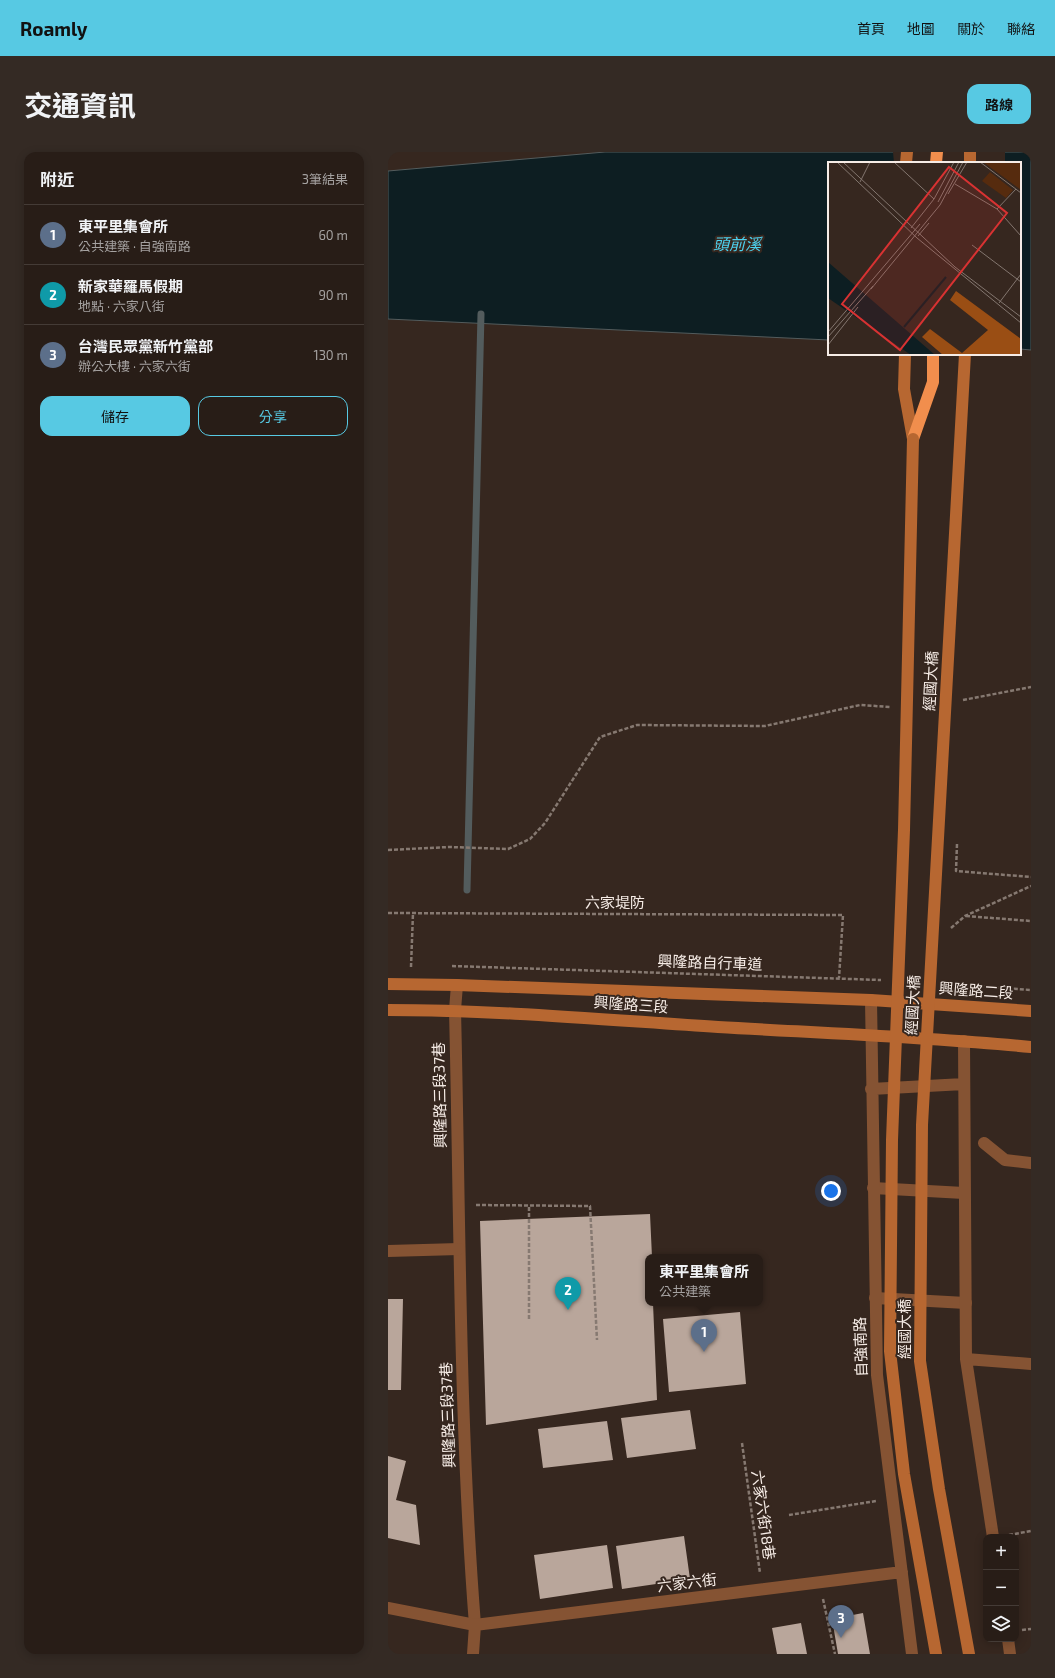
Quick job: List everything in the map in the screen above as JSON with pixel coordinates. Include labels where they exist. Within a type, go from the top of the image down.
[{"type":"highway","points":[[936,162],[937,152]]},
{"type":"highway","points":[[913,439],[933,382],[933,355]]},
{"type":"main road","points":[[906,162],[907,152]]},
{"type":"main road","name":"經國大橋","points":[[905,355],[904,388],[913,439],[904,830],[892,1140],[890,1351],[904,1474],[936,1654]]},
{"type":"main road","name":"經國大橋","points":[[965,355],[922,1125],[920,1361],[938,1489],[969,1654]]},
{"type":"main road","name":"興隆路三段","points":[[388,984],[457,985],[871,1000]]},
{"type":"main road","name":"興隆路二段","points":[[871,1000],[1031,1011]]},
{"type":"main road","name":"興隆路三段","points":[[388,1010],[455,1010],[872,1036]]},
{"type":"main road","points":[[872,1036],[964,1040],[1031,1047]]},
{"type":"street","name":"興隆路三段37巷","points":[[457,985],[455,1010],[459,1250],[469,1548],[475,1625]]},
{"type":"street","name":"自強南路","points":[[871,1000],[871,1089],[877,1375],[912,1654]]},
{"type":"street","points":[[964,1040],[966,1359],[993,1534]]},
{"type":"street","points":[[871,1089],[964,1084]]},
{"type":"street","points":[[984,1142],[1005,1160],[1031,1163]]},
{"type":"street","points":[[873,1188],[964,1193]]},
{"type":"street","points":[[388,1251],[459,1250]]},
{"type":"street","points":[[875,1298],[966,1303]]},
{"type":"street","points":[[966,1359],[1031,1364]]},
{"type":"street","name":"六家六街","points":[[388,1608],[475,1625],[902,1572]]},
{"type":"street","points":[[473,1654],[475,1625]]},
{"type":"street","points":[[1008,1642],[1010,1654]]},
{"type":"path","points":[[956,701],[1031,687]]},
{"type":"path","points":[[962,708],[963,700]]},
{"type":"path","points":[[388,850],[449,847],[508,849],[530,839],[545,823],[600,737],[637,725],[765,726],[860,705],[897,707]]},
{"type":"path","points":[[957,840],[956,871],[1031,878]]},
{"type":"path","name":"六家堤防","points":[[388,913],[843,915],[839,978]]},
{"type":"path","points":[[411,967],[413,913]]},
{"type":"path","points":[[965,916],[1031,921]]},
{"type":"path","points":[[403,966],[419,966]]},
{"type":"path","name":"興隆路自行車道","points":[[449,966],[884,980]]},
{"type":"path","points":[[946,984],[1031,990]]},
{"type":"path","points":[[458,1204],[590,1206],[597,1340]]},
{"type":"path","points":[[529,1205],[529,1319]]},
{"type":"path","name":"六家六街18巷","points":[[742,1443],[762,1590]]},
{"type":"path","points":[[789,1515],[893,1498]]},
{"type":"path","points":[[820,1583],[835,1654]]},
{"type":"water","name":"頭前溪","points":[[605,152],[1031,152],[1031,350],[1021,349],[1021,162],[828,162],[828,340],[388,319],[388,171]]},
{"type":"pier","points":[[893,152],[1005,152],[1005,162],[894,162]]},
{"type":"building","points":[[650,1214],[652,1254],[645,1254],[645,1306],[653,1306],[657,1400],[486,1425],[480,1221]]},
{"type":"building","points":[[388,1299],[403,1299],[401,1390],[388,1390]]},
{"type":"building","points":[[740,1312],[746,1384],[669,1392],[663,1319]]},
{"type":"building","points":[[690,1410],[696,1449],[627,1458],[621,1418]]},
{"type":"building","points":[[607,1421],[613,1460],[543,1468],[538,1429]]},
{"type":"building","points":[[388,1456],[406,1461],[396,1500],[416,1505],[420,1545],[388,1538]]},
{"type":"building","points":[[684,1536],[690,1579],[622,1589],[616,1546]]},
{"type":"building","points":[[607,1545],[613,1588],[540,1599],[534,1555]]},
{"type":"building","points":[[863,1613],[870,1654],[838,1654],[832,1619]]},
{"type":"building","points":[[801,1623],[807,1654],[777,1654],[772,1628]]},
{"type":"waterway","points":[[467,890],[481,314]]},
{"type":"place","name":"新家華羅馬假期","points":[[568,1310]]},
{"type":"place","name":"東平里集會所","points":[[704,1352]]},
{"type":"place","name":"台灣民眾黨新竹黨部","points":[[841,1638]]}]
